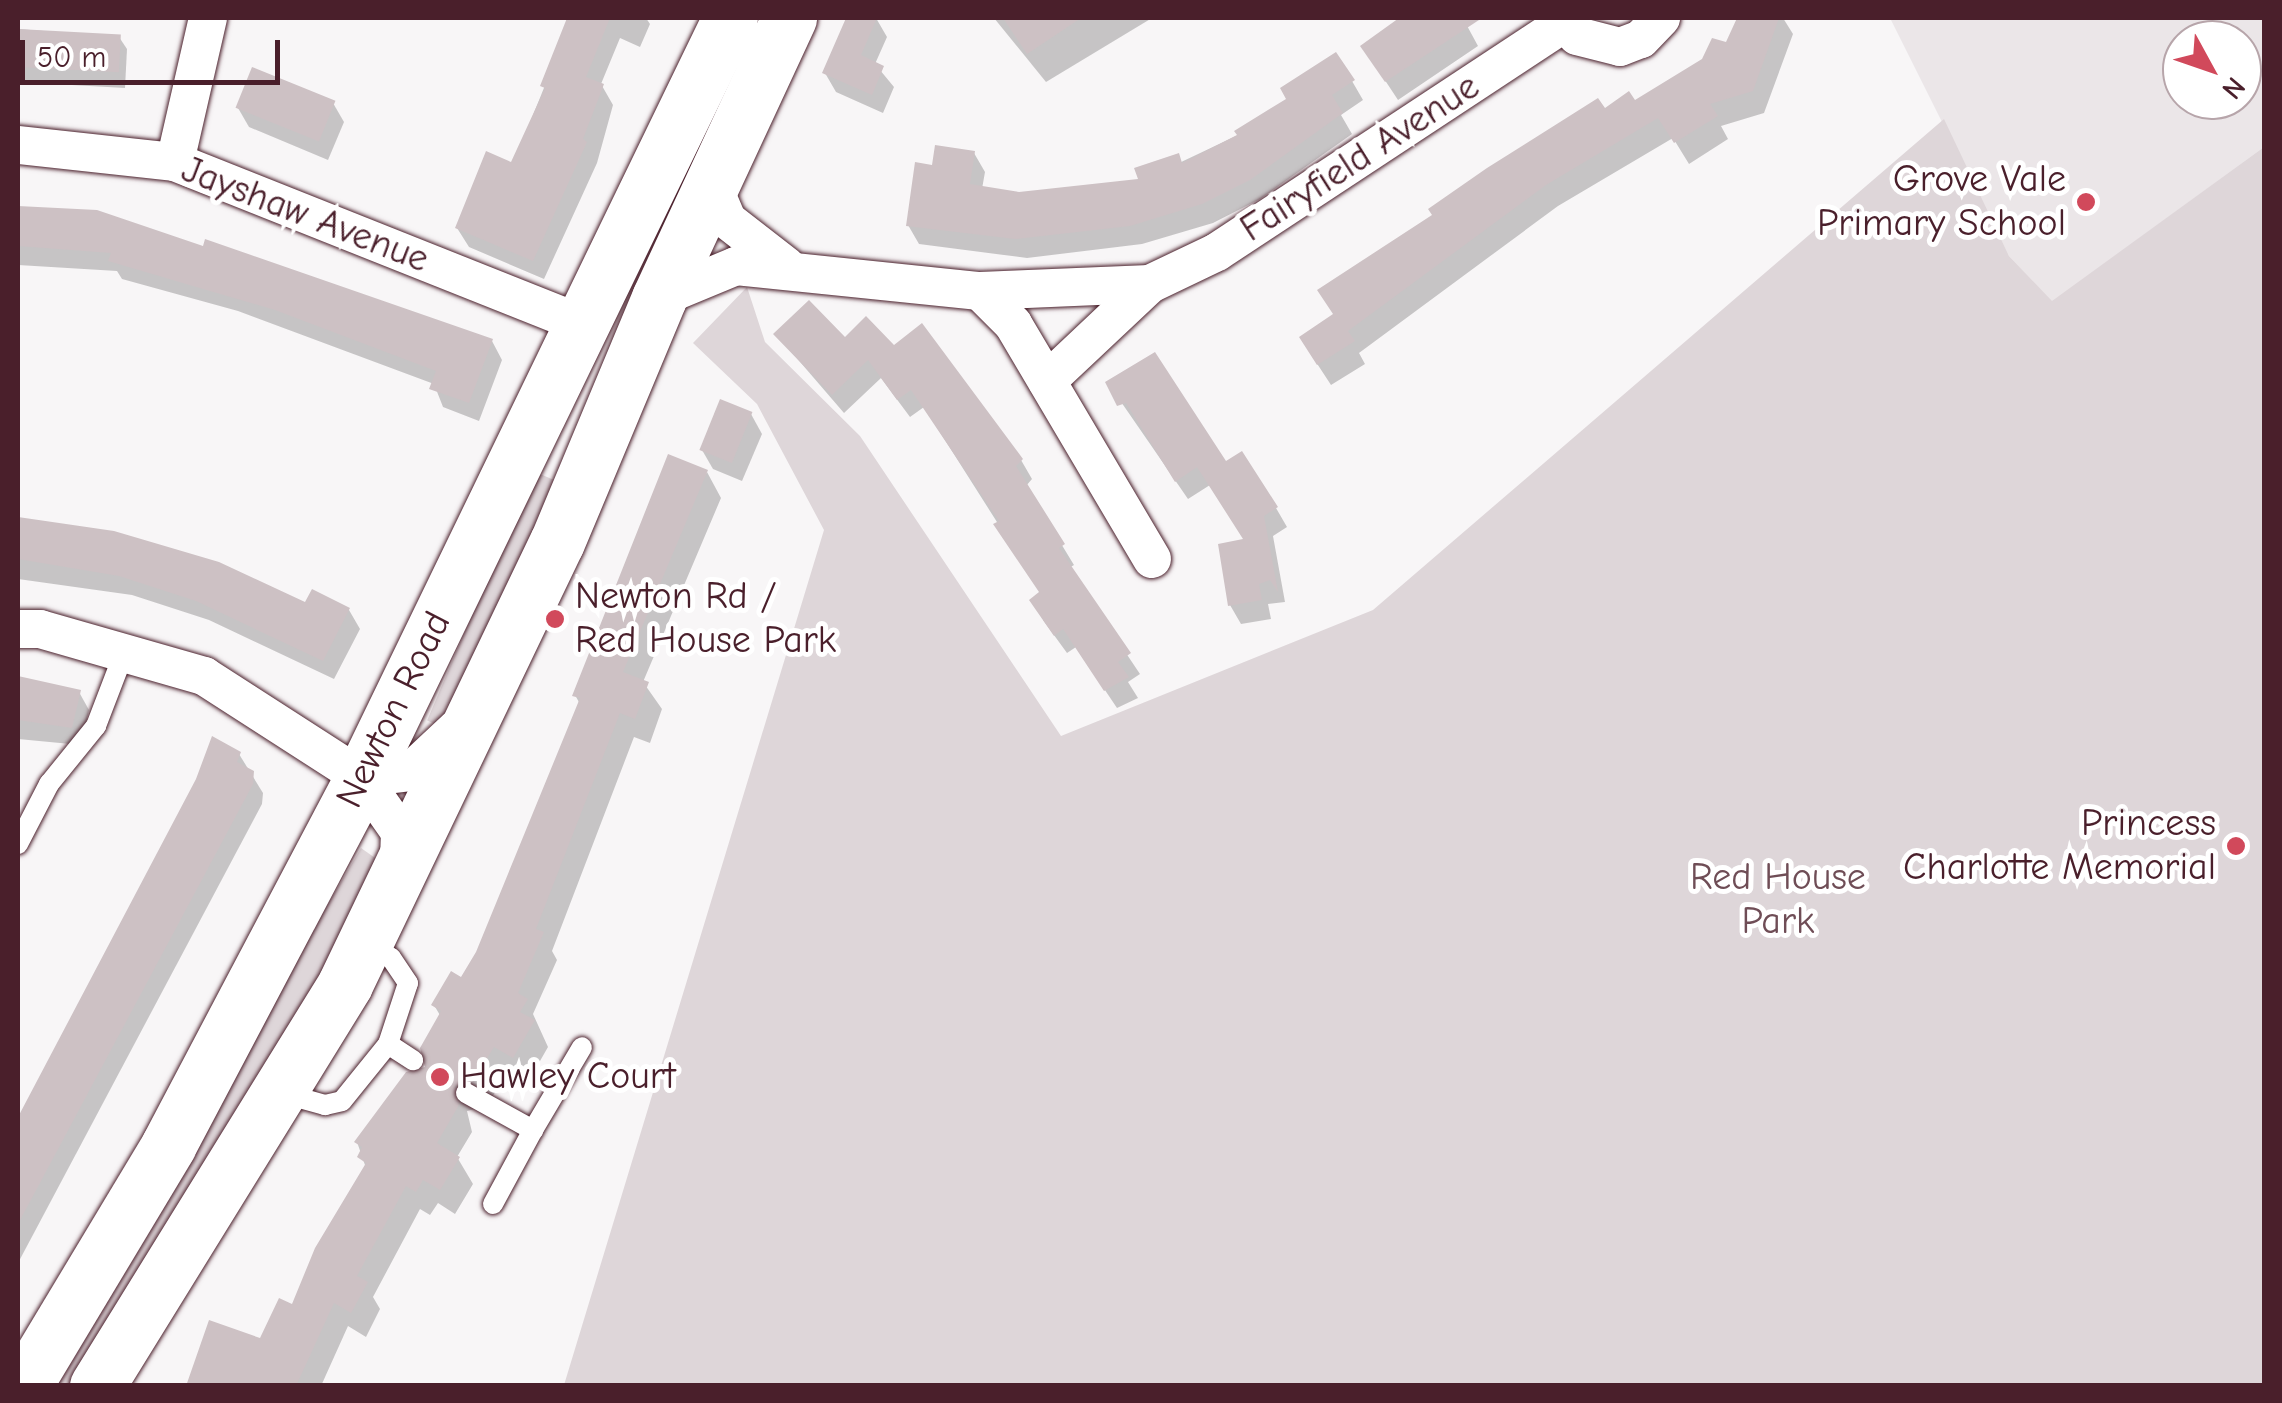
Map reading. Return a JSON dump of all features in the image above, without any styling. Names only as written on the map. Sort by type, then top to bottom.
[{"type":"highway","name":"Newton Road","points":[[24,1386],[168,1146],[362,778],[730,18]]},
{"type":"highway","name":"Newton Road","points":[[97,1386],[281,1092],[399,877],[488,692],[659,298],[789,18]]},
{"type":"street","points":[[175,162],[208,18]]},
{"type":"street","name":"Fairyfield Avenue","points":[[1047,381],[1150,284],[1217,252],[1563,20],[1598,46],[1620,47],[1641,39],[1662,18]]},
{"type":"street","name":"Jayshaw Avenue","points":[[18,146],[175,162],[582,324]]},
{"type":"street","points":[[712,184],[726,220],[786,266]]},
{"type":"street","name":"Fairyfield Avenue","points":[[659,298],[707,272],[786,266],[980,291],[1150,284]]},
{"type":"street","points":[[980,291],[1013,324],[1152,559]]},
{"type":"street","points":[[18,629],[204,676],[362,778],[400,832],[399,877]]},
{"type":"street","points":[[362,778],[410,772],[488,692]]},
{"type":"lane","points":[[18,844],[50,784],[96,726],[124,653]]},
{"type":"lane","points":[[281,1092],[326,1106],[342,1101],[388,1044],[408,982],[391,958],[366,942]]},
{"type":"lane","points":[[388,1044],[413,1060]]},
{"type":"lane","points":[[493,1204],[582,1048]]},
{"type":"lane","points":[[466,1093],[534,1130]]},
{"type":"shaded area","name":"Grove Vale Primary School","points":[[1890,18],[2264,18],[2264,147],[2052,302],[2009,256]]},
{"type":"green space","name":"Red House Park","points":[[1944,119],[2009,256],[2052,301],[2264,147],[2264,1385],[564,1385],[824,530],[757,404],[693,343],[747,287],[765,342],[860,436],[1061,736],[1373,610]]},
{"type":"green space","points":[[533,471],[559,482],[453,731],[427,720]]},
{"type":"green space","points":[[361,848],[378,860],[324,982],[74,1385],[45,1386]]},
{"type":"building","points":[[567,18],[610,18],[586,77],[604,84],[583,139],[587,142],[533,261],[455,228],[486,151],[511,162],[545,88],[540,86]]},
{"type":"building","points":[[846,18],[877,18],[861,55],[884,66],[872,95],[822,73]]},
{"type":"building","points":[[1003,18],[1081,18],[1027,54]]},
{"type":"building","points":[[1399,18],[1482,18],[1385,82],[1360,46]]},
{"type":"building","points":[[1737,18],[1779,18],[1753,91],[1710,104],[1718,116],[1674,143],[1658,118],[1546,185],[1348,331],[1355,341],[1317,365],[1299,337],[1333,314],[1317,290],[1432,215],[1428,209],[1487,168],[1598,98],[1605,108],[1629,91],[1635,100],[1702,59],[1712,38],[1726,42]]},
{"type":"building","points":[[18,29],[121,34],[119,72],[18,67]]},
{"type":"building","points":[[1336,52],[1355,80],[1332,95],[1343,113],[1250,180],[1202,204],[1130,226],[1015,239],[906,226],[915,162],[932,165],[935,145],[975,151],[970,184],[1019,192],[1138,179],[1134,168],[1179,153],[1182,163],[1237,135],[1234,131],[1286,99],[1280,88]]},
{"type":"building","points":[[252,67],[335,101],[319,142],[236,108]]},
{"type":"building","points":[[18,206],[97,210],[203,246],[205,239],[493,339],[469,403],[429,389],[436,371],[275,310],[108,261],[111,253],[18,246]]},
{"type":"building","points":[[809,300],[845,337],[866,316],[894,345],[922,323],[1023,459],[1016,466],[1065,544],[1059,548],[1131,653],[1118,662],[1129,677],[1104,691],[1063,629],[1054,636],[1029,600],[1039,592],[993,524],[999,521],[911,390],[897,400],[868,360],[832,395],[773,334]]},
{"type":"building","points":[[1155,352],[1226,461],[1242,451],[1278,507],[1264,516],[1278,592],[1270,580],[1259,584],[1262,600],[1228,606],[1218,544],[1243,539],[1197,467],[1175,482],[1126,403],[1117,406],[1105,382]]},
{"type":"building","points":[[720,399],[752,412],[732,463],[699,450]]},
{"type":"building","points":[[668,454],[708,470],[623,672],[649,682],[635,719],[620,713],[536,929],[544,932],[518,993],[528,999],[520,1012],[535,1020],[513,1058],[494,1047],[473,1081],[455,1086],[459,1105],[437,1143],[460,1157],[440,1190],[423,1180],[416,1192],[406,1186],[357,1276],[368,1282],[351,1313],[334,1303],[296,1386],[186,1386],[209,1320],[260,1338],[279,1298],[292,1304],[315,1248],[366,1163],[357,1157],[362,1147],[354,1142],[406,1072],[425,1067],[420,1048],[441,1011],[431,1005],[451,971],[461,977],[476,952],[580,698],[572,696]]},
{"type":"building","points":[[18,517],[114,531],[219,562],[305,602],[312,589],[350,608],[323,661],[196,601],[119,576],[18,559]]},
{"type":"building","points":[[18,676],[81,690],[72,728],[18,720]]},
{"type":"building","points":[[212,736],[241,752],[237,762],[254,771],[253,784],[18,1224],[18,1117],[196,779]]},
{"type":"place","name":"Grove Vale Primary School","points":[[2086,202]]},
{"type":"place","name":"Newton Rd / Red House Park","points":[[555,619]]},
{"type":"place","name":"Princess Charlotte Memorial","points":[[2236,846]]},
{"type":"place","name":"Hawley Court","points":[[440,1077]]}]
